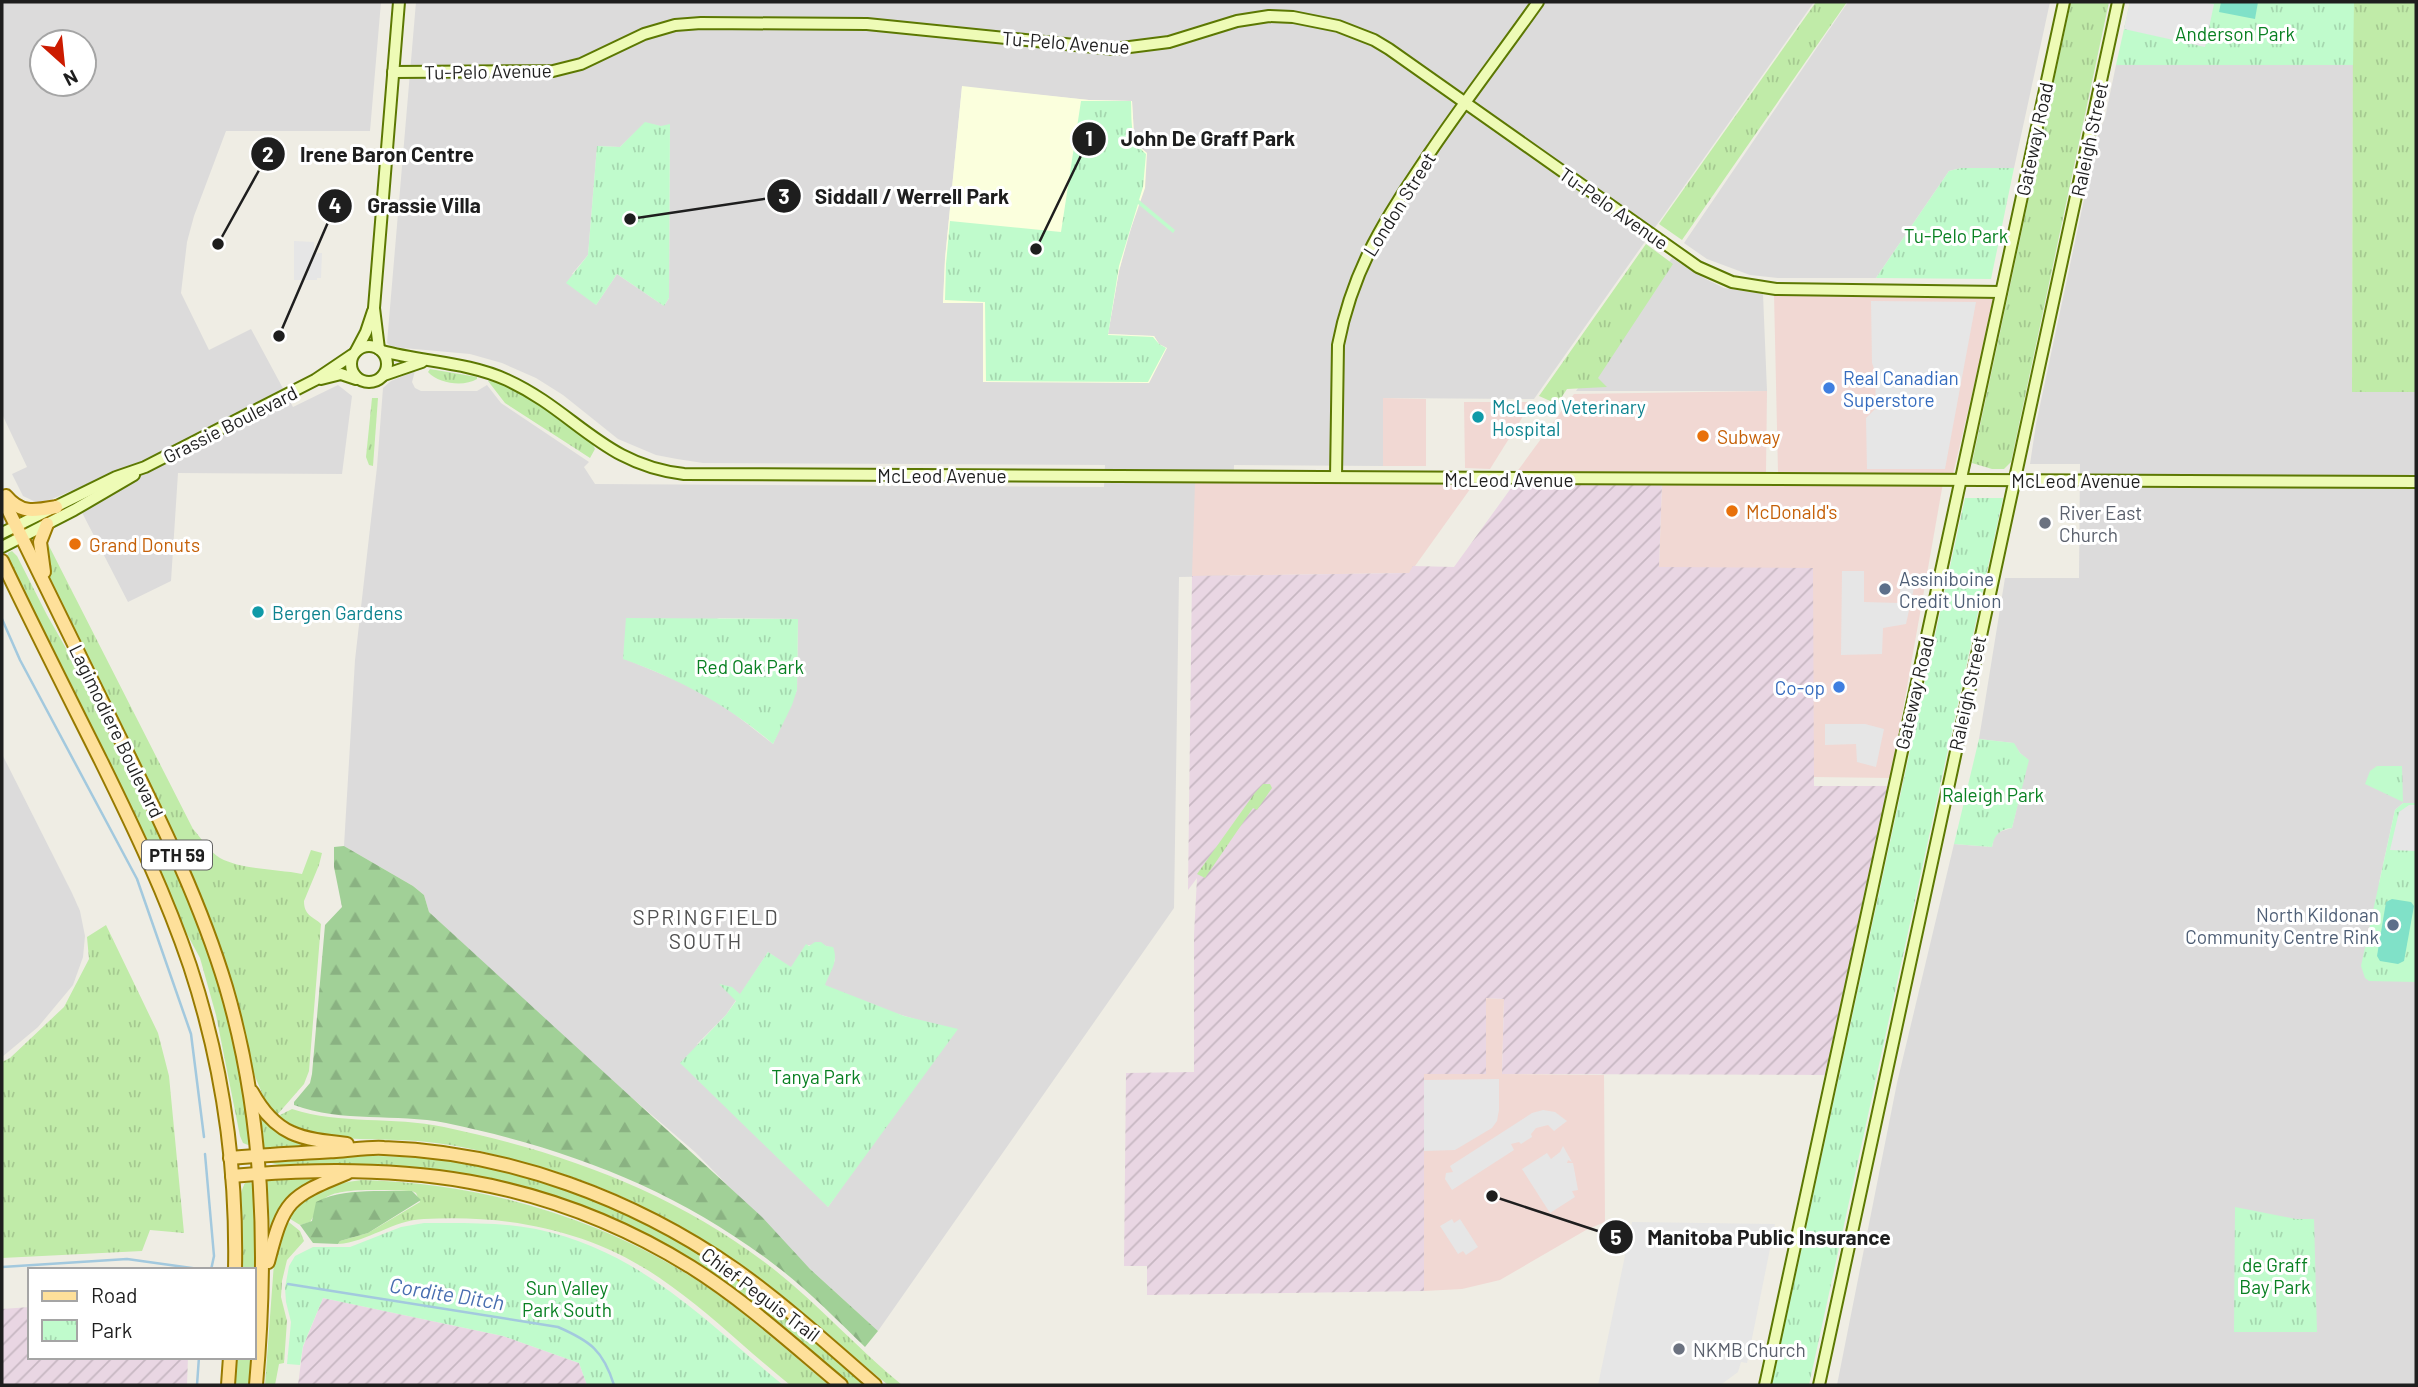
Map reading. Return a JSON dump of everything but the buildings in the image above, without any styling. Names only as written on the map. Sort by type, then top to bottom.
[{"type":"main road","points":[[2,491],[16,507],[25,511],[55,507]]},
{"type":"main road","name":"Lagimodiere Boulevard","points":[[2,497],[170,839],[194,894],[226,987],[248,1082],[258,1155],[263,1279],[256,1385]]},
{"type":"main road","points":[[47,524],[40,538],[40,547],[48,593]]},
{"type":"main road","name":"Lagimodiere Boulevard","points":[[2,561],[131,824],[174,920],[191,967],[219,1082],[232,1176],[235,1268]]},
{"type":"main road","points":[[2,573],[14,587]]},
{"type":"main road","points":[[248,1082],[266,1114],[290,1133],[317,1142],[382,1148]]},
{"type":"main road","name":"Chief Peguis Trail","points":[[230,1158],[382,1148],[432,1152],[492,1162],[550,1178],[624,1206],[687,1239],[737,1271],[785,1308],[875,1385]]},
{"type":"main road","points":[[263,1279],[275,1231],[289,1205],[310,1188],[357,1170]]},
{"type":"main road","name":"Chief Peguis Trail","points":[[232,1176],[357,1170],[417,1173],[491,1185],[564,1206],[620,1229],[681,1261],[725,1291],[841,1385]]},
{"type":"main road","points":[[228,1385],[230,1359]]},
{"type":"street","points":[[399,2],[374,308],[366,332],[353,354],[351,369],[357,379],[373,383],[384,375],[424,361]]},
{"type":"street","name":"London Street","points":[[1336,477],[1338,345],[1342,324],[1361,267],[1395,203],[1538,2]]},
{"type":"street","name":"Gateway Road","points":[[1765,1385],[2064,2]]},
{"type":"street","name":"Raleigh Street","points":[[1819,1385],[1935,838],[2118,2]]},
{"type":"street","name":"Tu-Pelo Avenue","points":[[393,72],[553,71],[581,64],[645,34],[687,24],[867,24],[1114,49],[1169,42],[1237,21],[1269,16],[1321,22],[1364,36],[1389,49],[1698,267],[1732,282],[1776,289],[2001,292]]},
{"type":"street","points":[[374,308],[381,350],[387,363],[384,375]]},
{"type":"street","points":[[353,354],[365,346],[424,361]]},
{"type":"street","name":"Grassie Boulevard","points":[[2,547],[19,531],[55,507],[116,477],[145,467],[315,380],[353,354]]},
{"type":"street","name":"McLeod Avenue","points":[[424,361],[469,367],[504,379],[543,400],[607,449],[638,464],[684,474],[2416,482]]},
{"type":"street","name":"Grassie Boulevard","points":[[315,380],[341,374],[357,379]]},
{"type":"street","name":"Grassie Boulevard","points":[[2,533],[47,524],[120,485],[145,467]]},
{"type":"shaded area","points":[[2,2],[381,2],[370,131],[226,131],[194,216],[187,242],[181,293],[209,350],[251,329],[293,407],[338,385],[352,396],[342,474],[178,473],[171,581],[128,602],[71,491],[40,504],[23,496],[12,474],[27,467],[2,414]]},
{"type":"shaded area","points":[[416,2],[1814,2],[1534,399],[1383,398],[1383,466],[1234,465],[1230,576],[1179,577],[1174,908],[878,1331],[810,1269],[695,1152],[596,1067],[429,912],[424,895],[344,846],[355,660],[377,467],[383,388],[391,381],[415,371],[412,382],[415,388],[421,391],[477,391],[487,385],[501,403],[589,462],[584,467],[595,484],[1104,487],[1105,465],[703,463],[677,459],[656,455],[618,439],[563,395],[536,378],[502,363],[470,354],[392,347],[387,343]],"holes":[[[962,87],[1089,100],[1132,101],[1134,135],[1140,148],[1138,204],[1119,271],[1108,334],[1154,336],[1159,344],[1166,348],[983,382],[983,303],[943,302]],[[645,123],[670,128],[669,298],[664,306],[617,274],[596,305],[572,274],[588,255],[597,146],[620,147]],[[719,618],[798,619],[797,690],[773,744],[723,705],[685,684],[623,658]],[[806,945],[833,948],[835,960],[824,985],[871,1006],[925,1022],[874,1141],[828,1207],[697,1044],[726,1015],[736,1000],[721,984],[740,995],[768,952],[791,968]]]},
{"type":"shaded area","points":[[1848,2],[2050,2],[2014,168],[1961,168],[1949,171],[1876,278],[1778,278],[1750,275],[1707,259],[1684,243]]},
{"type":"shaded area","points":[[2130,2],[2214,4],[2205,47],[2124,29]]},
{"type":"shaded area","points":[[2116,65],[2353,65],[2352,391],[2416,392],[2416,803],[2403,803],[2395,810],[2379,883],[2416,982],[2416,1385],[1837,1385],[1897,1083],[1954,844],[1992,847],[1994,837],[1999,832],[2012,828],[2028,760],[2013,743],[1979,739],[2005,578],[2079,578],[2080,464],[2030,464],[2036,424],[2098,134],[2105,118]]},
{"type":"shaded area","points":[[962,86],[1089,100],[1132,101],[1134,135],[1140,147],[1147,153],[1145,188],[1119,271],[1108,334],[1154,336],[1159,344],[1167,348],[1149,383],[983,382],[983,303],[943,303]]},
{"type":"shaded area","points":[[294,241],[314,242],[314,253],[322,253],[321,278],[294,280]]},
{"type":"shaded area","points":[[1672,258],[1724,288],[1763,294],[1767,391],[1576,391]]},
{"type":"shaded area","points":[[1774,294],[1995,297],[1953,474],[1778,473]]},
{"type":"shaded area","points":[[1871,301],[1976,302],[1945,469],[1867,469],[1866,418],[1875,409],[1876,374],[1872,363]]},
{"type":"shaded area","points":[[1767,391],[1766,473],[1516,473],[1574,394]]},
{"type":"shaded area","points":[[1383,398],[1426,399],[1426,466],[1383,466]]},
{"type":"shaded area","points":[[1464,402],[1532,402],[1490,469],[1465,468]]},
{"type":"shaded area","points":[[1662,482],[1943,483],[1891,778],[1814,777],[1659,567]]},
{"type":"shaded area","points":[[1662,482],[1659,567],[1813,568],[1814,786],[1889,786],[1827,1075],[1502,1074],[1504,999],[1486,998],[1486,1074],[1424,1074],[1424,1291],[1147,1295],[1147,1266],[1124,1266],[1126,1073],[1194,1072],[1194,935],[1197,878],[1188,890],[1192,576],[1409,573],[1413,566],[1454,567],[1514,484]]},
{"type":"shaded area","points":[[1195,483],[1473,485],[1410,573],[1192,576]]},
{"type":"shaded area","points":[[1842,571],[1864,571],[1864,602],[1899,603],[1901,581],[1915,583],[1906,624],[1883,628],[1882,654],[1841,655]]},
{"type":"shaded area","points":[[1825,724],[1865,724],[1884,729],[1876,767],[1857,762],[1856,744],[1825,745]]},
{"type":"shaded area","points":[[2,754],[72,893],[80,911],[85,936],[83,957],[73,985],[38,1027],[2,1057]]},
{"type":"shaded area","points":[[2409,805],[2416,805],[2416,851],[2390,850],[2399,812]]},
{"type":"shaded area","points":[[1486,998],[1504,999],[1502,1074],[1604,1075],[1605,1222],[1586,1230],[1500,1280],[1462,1289],[1424,1291],[1424,1073],[1485,1073]]},
{"type":"shaded area","points":[[1499,1079],[1499,1110],[1497,1121],[1492,1128],[1455,1150],[1424,1151],[1424,1080]]},
{"type":"shaded area","points":[[1543,1110],[1555,1112],[1567,1121],[1554,1131],[1548,1125],[1536,1128],[1531,1134],[1532,1137],[1521,1144],[1511,1144],[1514,1150],[1452,1190],[1445,1179],[1446,1173],[1453,1172],[1450,1166],[1532,1113]]},
{"type":"shaded area","points":[[1563,1146],[1572,1162],[1568,1160],[1567,1163],[1573,1163],[1578,1190],[1572,1191],[1575,1197],[1550,1213],[1522,1169],[1547,1153],[1551,1159]]},
{"type":"shaded area","points":[[1452,1219],[1454,1223],[1460,1219],[1478,1247],[1466,1255],[1463,1251],[1458,1254],[1440,1226]]},
{"type":"shaded area","points":[[1632,1222],[1775,1224],[1747,1363],[1741,1362],[1738,1372],[1723,1383],[1598,1385]]},
{"type":"shaded area","points":[[323,1298],[503,1336],[579,1363],[587,1385],[298,1385],[303,1347]]},
{"type":"shaded area","points":[[28,1307],[28,1359],[188,1359],[187,1385],[2,1385],[2,1309]]},
{"type":"green space","points":[[1816,2],[1847,2],[1682,240],[1659,224]]},
{"type":"green space","points":[[2071,2],[2109,2],[2011,462],[2004,469],[1992,469],[1972,463]]},
{"type":"green space","name":"Anderson Park","points":[[2130,2],[2354,2],[2353,65],[2116,65]]},
{"type":"green space","points":[[2221,2],[2258,2],[2255,19],[2219,12]]},
{"type":"green space","points":[[2353,2],[2416,2],[2416,392],[2352,392]]},
{"type":"green space","points":[[1081,101],[1131,101],[1134,136],[1146,154],[1139,200],[1175,230],[1173,233],[1138,204],[1119,266],[1108,335],[1153,337],[1166,348],[1148,382],[986,381],[985,302],[945,300],[950,221],[1061,232]]},
{"type":"green space","points":[[645,122],[661,126],[670,124],[669,298],[664,306],[617,274],[596,305],[566,283],[588,255],[597,146],[620,147]]},
{"type":"green space","name":"Tu-Pelo Park","points":[[1961,168],[2014,168],[1991,279],[1876,278],[1949,171]]},
{"type":"green space","points":[[1646,244],[1673,264],[1598,378],[1607,387],[1567,389],[1557,404],[1539,396]]},
{"type":"green space","points":[[430,369],[477,379],[465,383],[445,382],[428,372]]},
{"type":"green space","points":[[488,381],[513,388],[557,417],[593,445],[595,449],[590,458],[505,403]]},
{"type":"green space","points":[[372,398],[378,398],[373,466],[369,465],[366,457]]},
{"type":"green space","points":[[1965,498],[2003,498],[1809,1385],[1772,1385]]},
{"type":"green space","points":[[46,540],[193,829],[209,849],[220,858],[239,865],[302,874],[311,850],[322,853],[304,901],[307,913],[321,924],[309,1071],[304,1084],[277,1115],[264,1098],[254,1074],[226,966],[196,883],[47,572],[44,558]]},
{"type":"green space","points":[[12,551],[100,708],[184,885],[216,972],[232,1032],[242,1077],[251,1143],[248,1145],[243,1143],[240,1136],[216,1015],[200,958],[7,560],[8,553]]},
{"type":"green space","name":"Red Oak Park","points":[[626,618],[798,619],[797,690],[773,744],[702,694],[623,659]]},
{"type":"green space","name":"Raleigh Park","points":[[1979,739],[2014,743],[2020,753],[2029,760],[2012,828],[1998,833],[1992,847],[1954,844]]},
{"type":"green space","points":[[2377,766],[2402,766],[2403,802],[2365,784],[2370,771]]},
{"type":"green space","points":[[1263,784],[1270,784],[1272,788],[1257,810],[1253,808],[1205,878],[1197,874],[1254,794]]},
{"type":"green space","name":"North Kildonan Community Centre Rink","points":[[2403,803],[2416,803],[2416,982],[2369,981],[2365,978],[2361,966],[2395,810]]},
{"type":"green space","points":[[344,846],[424,895],[429,912],[762,1217],[810,1269],[878,1331],[865,1347],[796,1282],[734,1236],[657,1192],[617,1174],[534,1145],[446,1123],[331,1114],[294,1105],[310,1083],[312,1074],[325,925],[342,907],[334,867],[334,847]]},
{"type":"green space","points":[[2392,899],[2411,902],[2414,906],[2404,961],[2398,964],[2380,961],[2377,956],[2386,902]]},
{"type":"green space","points":[[106,925],[158,1033],[169,1076],[184,1233],[150,1230],[142,1251],[2,1258],[2,1062],[10,1058],[64,1007],[89,959],[87,937]]},
{"type":"green space","name":"Tanya Park","points":[[815,942],[833,947],[835,952],[833,966],[825,985],[904,1016],[958,1029],[828,1207],[680,1063],[736,1001],[719,984],[732,987],[740,994],[768,952],[791,967],[806,944],[809,946]]},
{"type":"green space","points":[[292,1109],[329,1117],[425,1124],[489,1137],[577,1163],[660,1198],[700,1219],[776,1271],[902,1385],[888,1385],[785,1297],[723,1252],[670,1220],[614,1193],[555,1171],[465,1148],[440,1143],[350,1138],[312,1132],[294,1126],[278,1116]]},
{"type":"green space","points":[[261,1115],[286,1137],[303,1146],[264,1149]]},
{"type":"green space","points":[[355,1155],[466,1162],[542,1180],[601,1201],[658,1228],[711,1259],[791,1320],[869,1385],[847,1385],[661,1245],[454,1174],[385,1166],[286,1167],[268,1162]]},
{"type":"green space","points":[[331,1175],[272,1227],[270,1227],[267,1178]]},
{"type":"green space","points":[[362,1180],[450,1188],[493,1196],[535,1207],[617,1237],[657,1257],[713,1291],[829,1385],[790,1385],[702,1310],[643,1267],[615,1252],[554,1230],[490,1220],[424,1219],[402,1223],[360,1239],[338,1244],[340,1241],[368,1233],[420,1202],[412,1191],[341,1192],[324,1199],[310,1222],[300,1225],[287,1217],[302,1202],[320,1191]]},
{"type":"green space","points":[[250,1182],[254,1186],[258,1239],[256,1292],[256,1268],[241,1268],[239,1203],[245,1183]]},
{"type":"green space","points":[[412,1191],[421,1200],[368,1233],[340,1241],[338,1244],[313,1243],[300,1225],[312,1221],[316,1202],[344,1193]]},
{"type":"green space","name":"de Graff Bay Park","points":[[2235,1207],[2296,1219],[2314,1219],[2317,1332],[2234,1332]]},
{"type":"green space","points":[[285,1219],[300,1231],[304,1241],[287,1260],[282,1281],[281,1297],[287,1321],[284,1363],[279,1364],[275,1385],[265,1385],[275,1249]]},
{"type":"green space","name":"Sun Valley Park South","points":[[424,1223],[494,1224],[536,1229],[574,1239],[608,1254],[669,1291],[783,1385],[587,1385],[579,1363],[503,1336],[323,1298],[303,1346],[300,1365],[287,1364],[291,1322],[285,1288],[289,1266],[295,1256],[313,1247],[350,1247],[401,1227]]},
{"type":"green space","points":[[236,1359],[253,1359],[251,1385],[236,1385]]},
{"type":"waterway","points":[[2,619],[20,660],[137,879],[191,1034],[204,1137]]},
{"type":"waterway","points":[[205,1154],[214,1256],[211,1268]]},
{"type":"waterway","name":"Cordite Ditch","points":[[2,1267],[127,1259],[192,1268]]},
{"type":"waterway","name":"Cordite Ditch","points":[[288,1284],[558,1327],[594,1348],[605,1363],[614,1385]]},
{"type":"waterway","points":[[197,1385],[199,1359]]},
{"type":"place","name":"Siddall / Werrell Park","points":[[630,219]]},
{"type":"place","name":"Irene Baron Centre","points":[[218,244]]},
{"type":"place","name":"John De Graff Park","points":[[1036,249]]},
{"type":"place","name":"Grassie Villa","points":[[279,336]]},
{"type":"place","name":"Real Canadian Superstore","points":[[1829,388]]},
{"type":"place","name":"McLeod Veterinary Hospital","points":[[1478,417]]},
{"type":"place","name":"Subway","points":[[1703,436]]},
{"type":"place","name":"McDonald's","points":[[1732,511]]},
{"type":"place","name":"River East Church","points":[[2045,523]]},
{"type":"place","name":"Grand Donuts","points":[[75,544]]},
{"type":"place","name":"Assiniboine Credit Union","points":[[1885,589]]},
{"type":"place","name":"Bergen Gardens","points":[[258,612]]},
{"type":"place","name":"Co-op","points":[[1839,687]]},
{"type":"place","name":"North Kildonan Community Centre Rink","points":[[2393,925]]},
{"type":"place","name":"Manitoba Public Insurance","points":[[1492,1196]]},
{"type":"place","name":"NKMB Church","points":[[1679,1349]]},
{"type":"district","name":"SPRINGFIELD SOUTH","points":[[706,928]]}]
